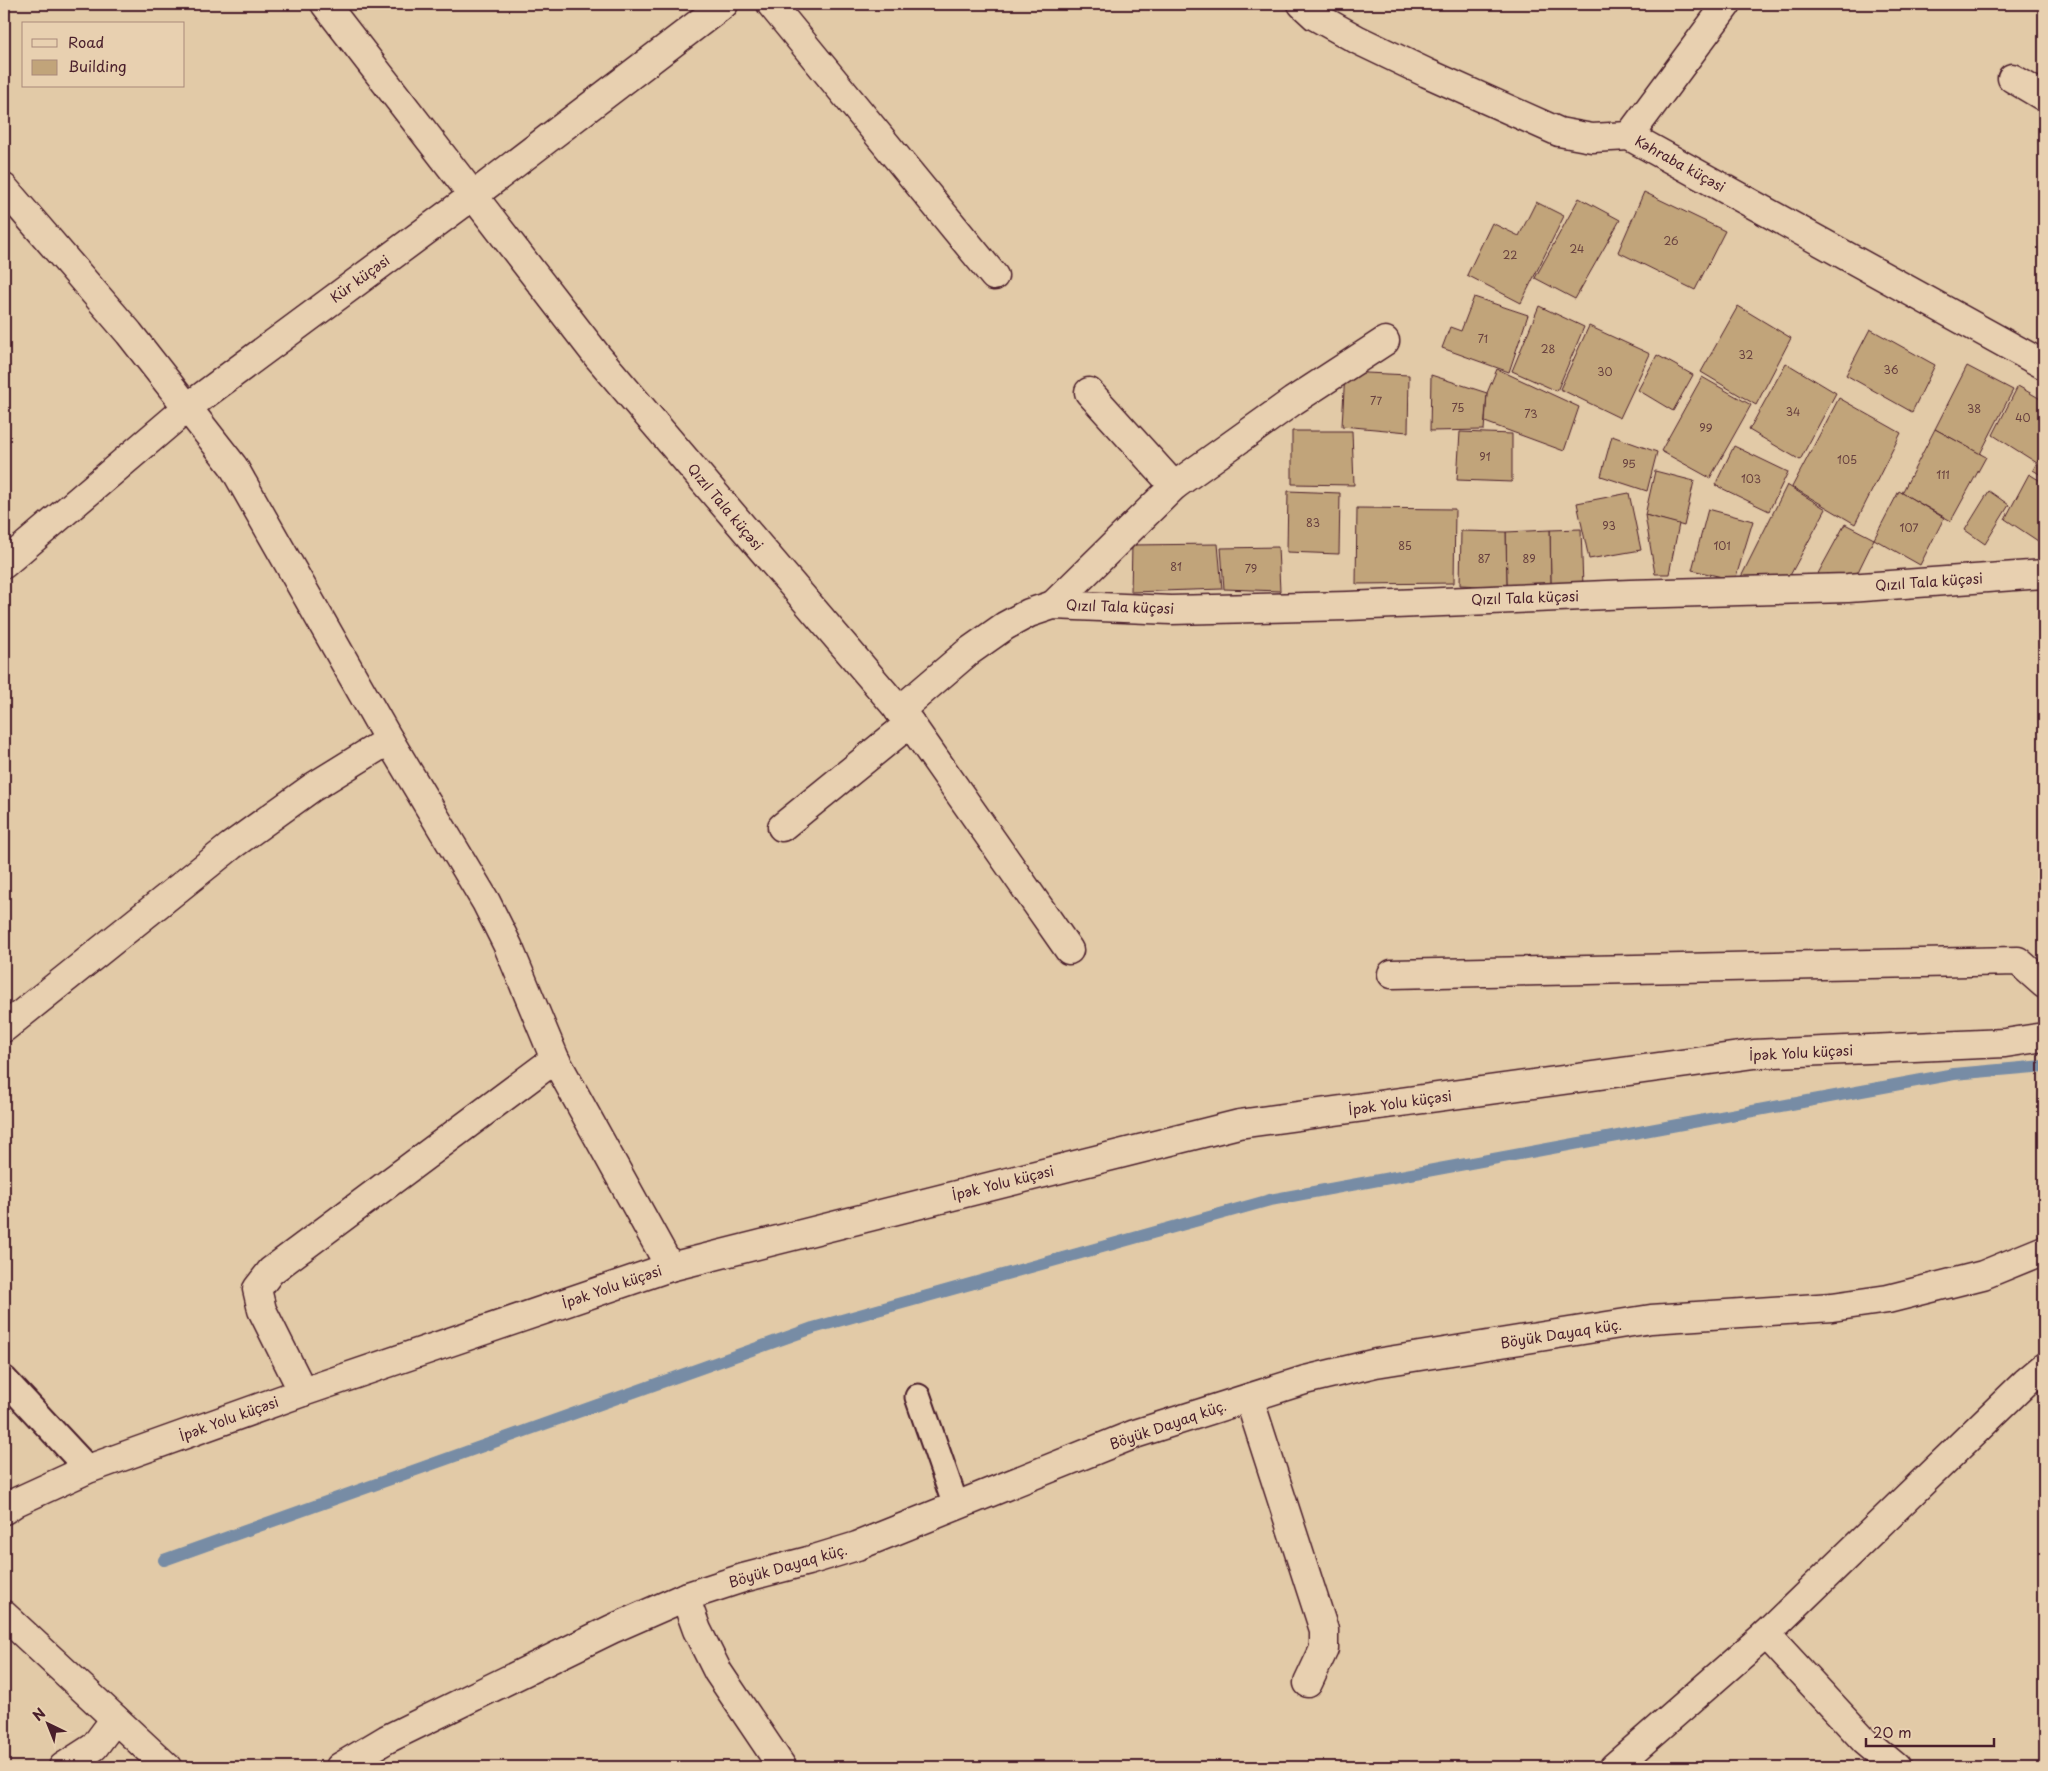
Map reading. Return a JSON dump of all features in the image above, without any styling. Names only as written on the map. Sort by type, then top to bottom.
[{"type":"street","name":"Qızıl Tala küçəsi","points":[[325,4],[598,357],[904,717],[968,652],[1005,626],[1029,613],[1053,605],[1171,610],[1348,606],[1630,594],[1848,588],[2044,574]]},
{"type":"street","name":"Kür küçəsi","points":[[4,564],[188,407],[474,195],[723,4]]},
{"type":"street","points":[[772,4],[994,276]]},
{"type":"street","name":"Kəhraba küçəsi","points":[[1302,4],[1315,16],[1358,40],[1428,74],[1559,132],[1592,138],[1628,136],[2044,365]]},
{"type":"street","points":[[1628,136],[1727,4]]},
{"type":"street","points":[[2012,78],[2044,97]]},
{"type":"street","points":[[4,188],[128,333],[233,466],[390,740],[486,902],[508,946],[555,1059],[670,1267]]},
{"type":"street","points":[[1053,605],[1174,486],[1285,406],[1385,341]]},
{"type":"street","points":[[1089,392],[1174,486]]},
{"type":"street","points":[[782,827],[904,717],[1070,950]]},
{"type":"street","points":[[4,1028],[231,846],[314,788],[390,740]]},
{"type":"street","points":[[1392,974],[2018,961],[2044,984]]},
{"type":"street","name":"İpək Yolu küçəsi","points":[[4,1510],[16,1502],[88,1469],[303,1392],[670,1267],[1239,1124],[1754,1054],[2005,1042],[2044,1036]]},
{"type":"street","points":[[303,1392],[262,1310],[257,1289],[271,1271],[555,1059]]},
{"type":"street","name":"Böyük Dayaq küç.","points":[[340,1767],[387,1739],[612,1629],[685,1597],[743,1578],[857,1546],[1135,1434],[1306,1380],[1376,1363],[1652,1320],[1832,1307],[1888,1299],[1983,1275],[2044,1250]]},
{"type":"street","points":[[1614,1767],[1766,1634],[2026,1382],[2044,1367]]},
{"type":"street","points":[[1249,1398],[1324,1630],[1324,1649],[1308,1682]]},
{"type":"street","points":[[685,1597],[697,1630],[718,1672],[782,1767]]},
{"type":"street","points":[[4,1615],[167,1767]]},
{"type":"street","points":[[1766,1634],[1866,1741],[1896,1767]]},
{"type":"street","points":[[63,1767],[94,1747],[115,1719]]},
{"type":"lane","points":[[4,1379],[88,1469]]},
{"type":"lane","points":[[918,1397],[956,1506]]},
{"type":"building","points":[[1644,192],[1725,231],[1695,290],[1618,252]]},
{"type":"building","points":[[1579,198],[1620,220],[1575,299],[1535,278]]},
{"type":"building","points":[[1536,202],[1564,216],[1521,303],[1467,275],[1492,223],[1519,236]]},
{"type":"building","points":[[1474,297],[1528,315],[1509,372],[1442,348],[1450,327],[1461,331]]},
{"type":"building","points":[[1539,306],[1584,327],[1557,391],[1512,371]]},
{"type":"building","points":[[1738,306],[1791,338],[1756,405],[1701,372]]},
{"type":"building","points":[[1589,326],[1650,354],[1620,418],[1560,389]]},
{"type":"building","points":[[1870,329],[1935,365],[1912,412],[1846,375]]},
{"type":"building","points":[[1657,355],[1693,375],[1673,411],[1638,390]]},
{"type":"building","points":[[1786,363],[1836,393],[1800,460],[1749,430]]},
{"type":"building","points":[[1967,366],[2013,390],[1980,454],[1935,429]]},
{"type":"building","points":[[1497,369],[1579,407],[1564,451],[1485,422],[1487,393]]},
{"type":"building","points":[[1345,372],[1409,375],[1408,432],[1342,426]]},
{"type":"building","points":[[1431,375],[1487,393],[1484,430],[1430,431]]},
{"type":"building","points":[[1702,377],[1751,405],[1710,478],[1661,451]]},
{"type":"building","points":[[2018,386],[2044,401],[2044,449],[2037,463],[1993,435]]},
{"type":"building","points":[[1839,398],[1901,433],[1855,524],[1792,487]]},
{"type":"building","points":[[1935,429],[1986,457],[1951,521],[1902,493]]},
{"type":"building","points":[[1292,431],[1352,431],[1354,485],[1292,484]]},
{"type":"building","points":[[1460,432],[1512,434],[1512,482],[1457,480]]},
{"type":"building","points":[[1612,436],[1657,452],[1647,491],[1601,476]]},
{"type":"building","points":[[1734,446],[1788,472],[1769,511],[1715,485]]},
{"type":"building","points":[[2044,449],[2044,477],[2033,470]]},
{"type":"building","points":[[1655,471],[1694,481],[1684,526],[1645,515]]},
{"type":"building","points":[[2029,474],[2044,483],[2044,545],[2005,519]]},
{"type":"building","points":[[1787,485],[1826,509],[1787,581],[1740,579]]},
{"type":"building","points":[[1288,491],[1340,493],[1339,554],[1287,552]]},
{"type":"building","points":[[1899,491],[1944,518],[1920,565],[1874,539]]},
{"type":"building","points":[[1989,491],[2009,505],[1985,544],[1965,530]]},
{"type":"building","points":[[1629,493],[1641,550],[1589,559],[1577,503]]},
{"type":"building","points":[[1357,508],[1455,509],[1454,583],[1356,584]]},
{"type":"building","points":[[1708,509],[1753,521],[1735,580],[1692,570]]},
{"type":"building","points":[[1645,515],[1679,524],[1669,574],[1655,574]]},
{"type":"building","points":[[1845,524],[1874,539],[1854,580],[1815,579]]},
{"type":"building","points":[[1581,529],[1583,587],[1551,587],[1550,530]]},
{"type":"building","points":[[1550,530],[1551,587],[1507,587],[1506,532]]},
{"type":"building","points":[[1461,531],[1506,532],[1507,587],[1460,585]]},
{"type":"building","points":[[1218,544],[1222,589],[1131,592],[1132,545]]},
{"type":"building","points":[[1278,547],[1280,591],[1224,589],[1221,548]]},
{"type":"waterway","points":[[164,1560],[813,1328],[1270,1200],[1954,1074],[2044,1066]]}]
